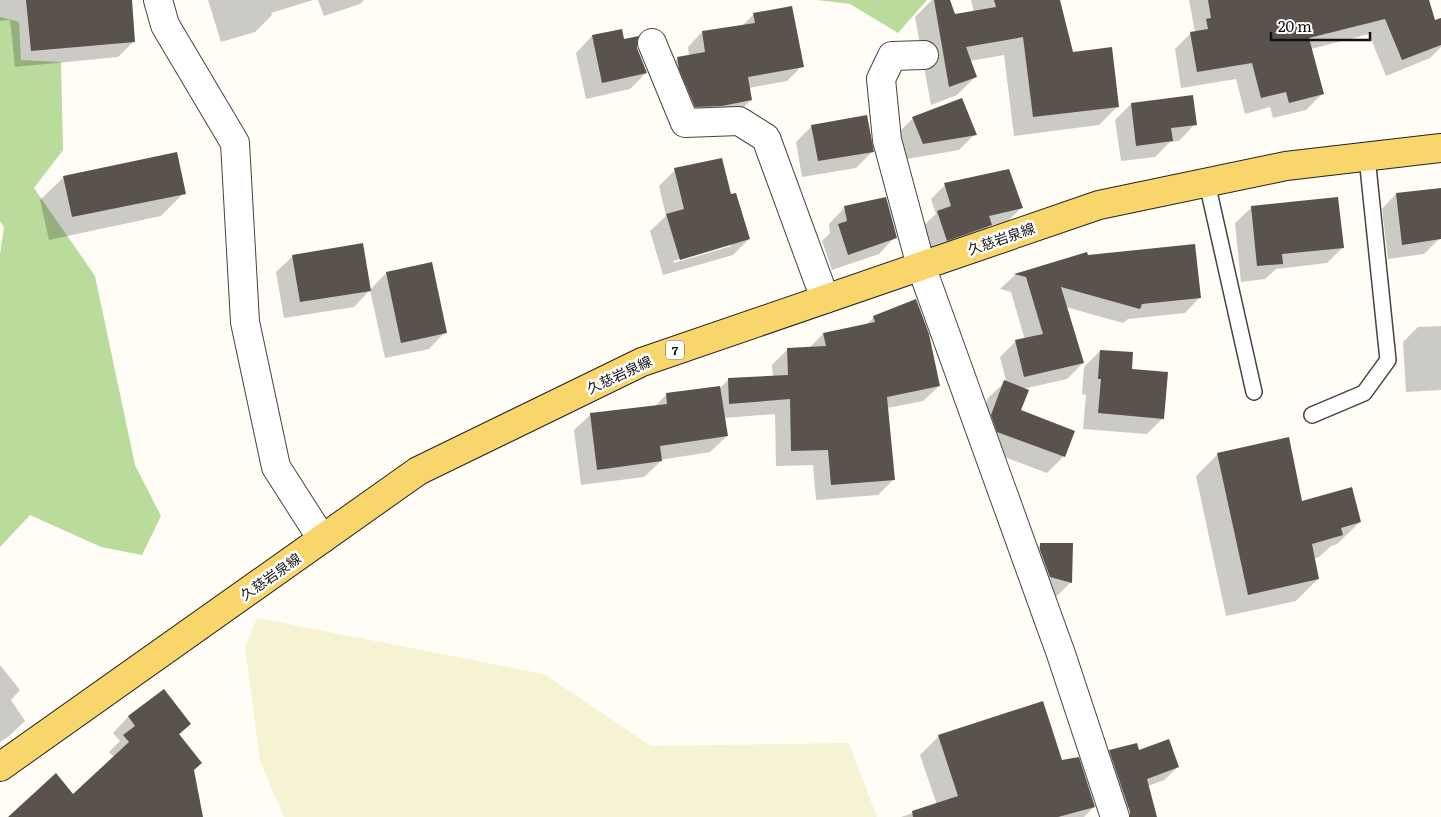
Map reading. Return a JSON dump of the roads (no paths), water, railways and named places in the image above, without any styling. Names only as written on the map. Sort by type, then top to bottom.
[{"type":"main road","name":"久慈岩泉線","points":[[0,767],[418,471],[642,362],[1099,205],[1286,166],[1441,148]]},
{"type":"street","points":[[158,0],[165,25],[234,144],[245,322],[276,467],[322,539]]},
{"type":"street","points":[[652,43],[685,123],[739,121],[766,138],[825,298]]},
{"type":"street","points":[[924,55],[892,56],[881,79],[887,140],[921,266],[1061,654],[1115,817]]},
{"type":"lane","points":[[1312,415],[1364,393],[1388,360],[1367,157]]},
{"type":"lane","points":[[1207,183],[1254,392]]}]
